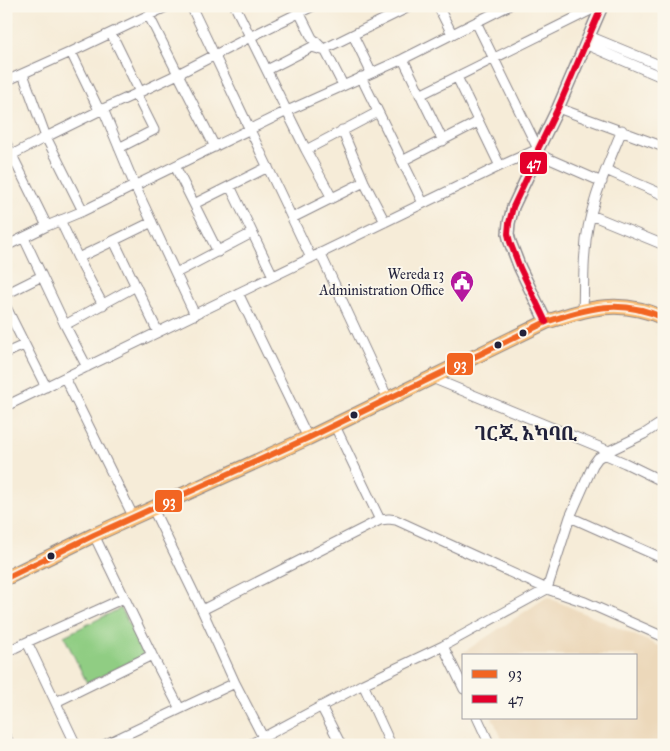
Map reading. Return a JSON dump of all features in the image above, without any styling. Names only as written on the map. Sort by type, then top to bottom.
[{"type":"main road","points":[[6,578],[94,535],[308,438],[546,322],[583,310],[622,306],[652,312],[664,318]]},
{"type":"street","points":[[6,81],[168,6]]},
{"type":"street","points":[[191,6],[311,258]]},
{"type":"street","points":[[235,6],[306,150],[332,198]]},
{"type":"street","points":[[9,156],[102,109],[178,74],[298,10],[313,6]]},
{"type":"street","points":[[267,70],[312,47],[322,50],[353,35],[398,9],[411,6]]},
{"type":"street","points":[[438,6],[452,34]]},
{"type":"street","points":[[7,243],[24,238],[135,186],[288,111],[403,59],[508,6]]},
{"type":"street","points":[[546,322],[520,268],[510,242],[508,234],[509,223],[513,207],[558,108],[600,6]]},
{"type":"street","points":[[420,95],[600,6]]},
{"type":"street","points":[[298,10],[312,38],[326,52],[343,85]]},
{"type":"street","points":[[149,16],[215,147]]},
{"type":"street","points":[[476,22],[538,152],[602,182]]},
{"type":"street","points":[[111,33],[154,130],[119,148]]},
{"type":"street","points":[[353,35],[371,72]]},
{"type":"street","points":[[587,40],[664,67]]},
{"type":"street","points":[[587,40],[664,78]]},
{"type":"street","points":[[71,52],[98,108],[102,109],[135,186],[195,314]]},
{"type":"street","points":[[403,59],[443,141]]},
{"type":"street","points":[[23,74],[46,137],[83,210]]},
{"type":"street","points":[[361,77],[423,203]]},
{"type":"street","points":[[457,77],[500,166]]},
{"type":"street","points":[[558,108],[664,146]]},
{"type":"street","points":[[306,150],[378,112]]},
{"type":"street","points":[[402,161],[478,122]]},
{"type":"street","points":[[342,130],[364,182],[385,222]]},
{"type":"street","points":[[583,310],[585,251],[591,215],[622,130]]},
{"type":"street","points":[[6,143],[9,156],[47,226]]},
{"type":"street","points":[[6,406],[500,166],[538,152]]},
{"type":"street","points":[[175,166],[218,252]]},
{"type":"street","points":[[194,204],[268,168]]},
{"type":"street","points":[[606,170],[664,195]]},
{"type":"street","points":[[292,218],[364,182]]},
{"type":"street","points":[[230,186],[273,276]]},
{"type":"street","points":[[591,215],[664,245]]},
{"type":"street","points":[[60,220],[103,305]]},
{"type":"street","points":[[78,258],[152,222]]},
{"type":"street","points":[[176,273],[252,233]]},
{"type":"street","points":[[24,238],[87,367]]},
{"type":"street","points":[[114,241],[158,332]]},
{"type":"street","points":[[320,253],[388,399]]},
{"type":"street","points":[[6,294],[42,276]]},
{"type":"street","points":[[65,325],[136,286]]},
{"type":"street","points":[[238,293],[308,438]]},
{"type":"street","points":[[6,307],[46,387]]},
{"type":"street","points":[[6,354],[24,345]]},
{"type":"street","points":[[65,378],[134,518]]},
{"type":"street","points":[[432,378],[606,453],[664,482]]},
{"type":"street","points":[[250,745],[265,741],[321,706],[443,646],[547,590],[570,517],[593,465],[598,458],[606,453],[664,422]]},
{"type":"street","points":[[334,424],[380,520]]},
{"type":"street","points":[[153,509],[235,683],[265,741]]},
{"type":"street","points":[[570,517],[664,559]]},
{"type":"street","points":[[202,610],[380,520],[389,519],[396,520],[547,590],[585,602],[664,636]]},
{"type":"street","points":[[94,535],[180,708]]},
{"type":"street","points":[[6,652],[124,598]]},
{"type":"street","points":[[28,642],[76,745]]},
{"type":"street","points":[[443,646],[462,685]]},
{"type":"street","points":[[56,702],[152,655]]},
{"type":"street","points":[[104,745],[117,742],[180,708],[235,683]]},
{"type":"street","points":[[363,684],[390,744]]},
{"type":"street","points":[[321,706],[341,745]]},
{"type":"street","points":[[477,718],[490,745]]},
{"type":"street","points":[[6,736],[10,745]]},
{"type":"shaded area","points":[[547,597],[664,648],[664,745],[505,745],[492,718],[638,718],[638,654],[462,654],[462,656],[461,654]]},
{"type":"green space","points":[[121,608],[144,655],[87,683],[64,636]]},
{"type":"transit line","name":"47","points":[[546,322],[520,268],[510,242],[508,234],[509,223],[513,207],[602,6]]},
{"type":"transit line","name":"93","points":[[6,578],[94,535],[308,438],[546,322],[591,309],[605,307],[633,308],[664,318]]},
{"type":"place","name":"Wereda 13 Administration Office","points":[[462,303]]},
{"type":"district","name":"ገርጂ አካባቢ","points":[[526,433]]}]
